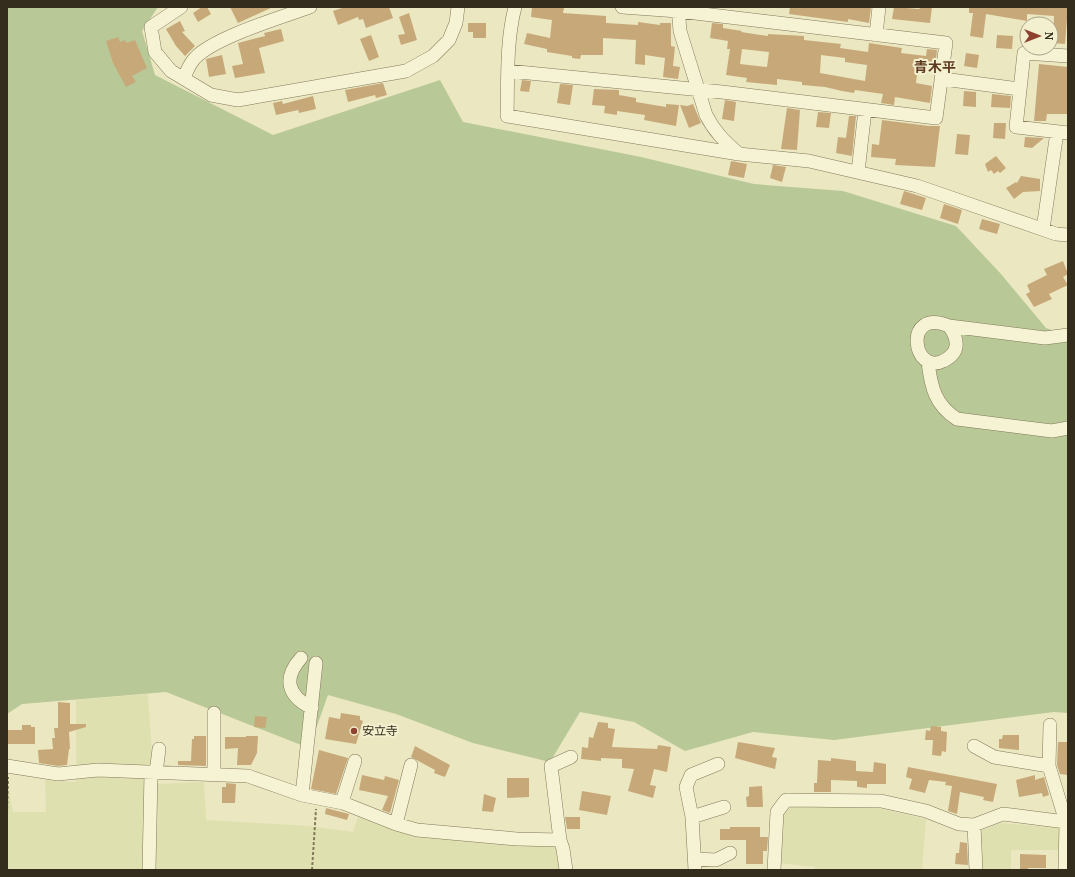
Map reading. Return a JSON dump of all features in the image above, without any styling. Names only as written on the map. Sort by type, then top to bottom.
[{"type":"street","points":[[181,7],[152,27],[155,52],[172,71],[211,95],[238,100],[406,71],[433,56],[449,40],[456,23],[458,7]]},
{"type":"street","points":[[184,77],[194,59],[208,47],[310,7]]},
{"type":"street","points":[[515,7],[512,19],[508,71],[507,116],[739,154],[809,161],[917,186],[1056,234],[1068,235]]},
{"type":"street","points":[[508,71],[699,90],[936,118],[943,79],[946,43],[678,9],[622,7]]},
{"type":"street","points":[[876,35],[879,7]]},
{"type":"street","points":[[678,9],[680,31],[706,115],[712,128],[723,141],[739,154]]},
{"type":"street","points":[[1043,229],[1062,132],[1016,128],[1024,53],[1068,56]]},
{"type":"street","points":[[943,79],[1019,89]]},
{"type":"street","points":[[858,172],[865,110]]},
{"type":"street","points":[[949,326],[956,336],[956,347],[950,357],[940,363],[928,362],[919,354],[916,344],[918,332],[927,324],[938,322],[949,326],[1045,338],[1068,335]]},
{"type":"street","points":[[928,362],[930,378],[936,398],[945,411],[957,419],[1052,431],[1068,428]]},
{"type":"street","points":[[301,658],[293,667],[290,680],[291,691],[299,702],[312,708]]},
{"type":"street","points":[[302,795],[316,663]]},
{"type":"street","points":[[214,713],[214,775]]},
{"type":"street","points":[[1050,725],[1048,766],[1067,822],[1065,870]]},
{"type":"street","points":[[974,746],[994,757],[1048,766]]},
{"type":"street","points":[[149,870],[154,773],[159,749]]},
{"type":"street","points":[[566,870],[560,840],[551,766],[571,757]]},
{"type":"street","points":[[342,802],[355,760]]},
{"type":"street","points":[[718,764],[691,775],[686,787],[692,817],[696,864],[716,860],[730,853]]},
{"type":"street","points":[[396,824],[411,765]]},
{"type":"street","points":[[8,767],[58,774],[98,770],[248,776],[302,795],[342,802],[396,824],[417,830],[469,836],[560,840]]},
{"type":"street","points":[[774,870],[777,812],[786,800],[881,801],[926,811],[959,824],[974,825],[1003,814],[1067,822]]},
{"type":"street","points":[[692,817],[724,807]]},
{"type":"street","points":[[974,825],[976,870]]},
{"type":"path","points":[[7,814],[8,767]]},
{"type":"path","points":[[312,870],[316,798]]},
{"type":"green space","points":[[7,7],[158,7],[142,31],[155,75],[273,135],[440,80],[463,122],[641,157],[754,184],[843,191],[956,226],[1001,274],[1046,328],[1068,336],[1068,713],[1054,712],[834,740],[753,732],[685,751],[634,722],[580,712],[550,762],[473,743],[396,714],[328,695],[309,748],[166,692],[22,704],[7,714]]},
{"type":"green space","points":[[148,694],[154,784],[204,782],[206,820],[308,826],[353,832],[358,817],[423,836],[556,847],[559,870],[7,870],[7,784],[13,812],[46,812],[45,780],[76,782],[76,700]]},
{"type":"green space","points":[[792,806],[878,808],[926,819],[922,870],[815,870],[815,867],[779,863],[780,817]]},
{"type":"green space","points":[[1000,823],[1060,828],[1062,850],[1011,850],[1011,870],[978,870],[980,831]]},
{"type":"building","points":[[202,7],[207,7],[211,14],[198,22],[193,13]]},
{"type":"building","points":[[230,7],[273,7],[238,23]]},
{"type":"building","points":[[345,7],[389,7],[393,18],[366,28],[363,19],[359,20],[358,17],[338,25],[333,11]]},
{"type":"building","points":[[532,7],[558,7],[564,8],[563,13],[606,16],[606,23],[638,25],[638,22],[660,25],[660,23],[671,23],[671,46],[675,47],[673,66],[680,67],[678,79],[663,77],[665,58],[645,55],[645,65],[635,64],[636,40],[603,38],[603,55],[581,55],[580,59],[572,58],[572,56],[547,52],[547,49],[524,44],[527,33],[550,38],[552,20],[531,17]]},
{"type":"building","points":[[790,7],[871,7],[869,23],[848,19],[848,22],[789,14]]},
{"type":"building","points":[[894,7],[919,9],[921,7],[932,7],[930,23],[892,19]]},
{"type":"building","points":[[969,7],[1068,7],[1065,44],[1059,44],[1059,16],[1027,14],[1027,16],[1019,16],[1019,20],[986,14],[983,38],[970,36],[973,13],[969,13]]},
{"type":"building","points":[[409,13],[417,40],[401,45],[398,35],[405,34],[399,17]]},
{"type":"building","points":[[180,21],[185,31],[182,32],[195,46],[185,56],[176,46],[166,29]]},
{"type":"building","points":[[468,23],[486,23],[486,38],[473,38],[473,32],[468,32]]},
{"type":"building","points":[[712,23],[723,24],[723,28],[768,36],[768,34],[804,36],[804,40],[841,44],[840,48],[868,52],[869,43],[902,48],[901,53],[926,56],[927,49],[937,50],[935,68],[918,66],[916,83],[932,86],[930,103],[895,97],[894,105],[881,103],[883,94],[855,90],[854,93],[825,87],[802,85],[802,82],[777,79],[777,85],[746,82],[747,78],[726,75],[730,49],[727,49],[728,41],[710,38]],"holes":[[[742,49],[769,52],[767,67],[740,64]],[[821,55],[845,58],[845,62],[867,65],[865,81],[820,73]]]},
{"type":"building","points":[[281,29],[284,41],[259,48],[265,73],[235,78],[232,66],[243,64],[238,43],[265,36],[264,33]]},
{"type":"building","points":[[371,35],[379,57],[369,61],[360,39]]},
{"type":"building","points":[[997,35],[1013,36],[1012,49],[996,48]]},
{"type":"building","points":[[118,37],[120,42],[125,40],[126,43],[135,40],[147,68],[132,76],[136,82],[126,87],[113,63],[106,41]]},
{"type":"building","points":[[966,53],[979,55],[977,68],[964,66]]},
{"type":"building","points":[[222,55],[226,74],[209,77],[206,59]]},
{"type":"building","points":[[1039,64],[1068,67],[1068,114],[1047,114],[1046,121],[1034,121]]},
{"type":"building","points":[[522,80],[531,81],[529,92],[520,91]]},
{"type":"building","points":[[383,83],[387,95],[376,98],[375,95],[348,102],[345,90]]},
{"type":"building","points":[[560,84],[573,85],[570,105],[557,103]]},
{"type":"building","points":[[594,89],[619,90],[619,95],[636,98],[636,102],[666,107],[666,104],[679,105],[676,126],[644,120],[645,115],[617,111],[617,115],[604,113],[605,106],[592,105]]},
{"type":"building","points":[[964,91],[976,92],[976,107],[963,106]]},
{"type":"building","points":[[992,94],[1011,96],[1010,108],[991,107]]},
{"type":"building","points":[[313,96],[316,109],[299,113],[298,110],[276,115],[273,103],[282,101],[283,104]]},
{"type":"building","points":[[725,100],[736,102],[734,121],[722,119]]},
{"type":"building","points":[[693,104],[701,123],[689,128],[680,105],[687,106]]},
{"type":"building","points":[[787,108],[800,110],[797,150],[781,149]]},
{"type":"building","points":[[818,112],[831,113],[829,128],[816,127]]},
{"type":"building","points":[[849,116],[856,116],[852,156],[836,153],[838,137],[846,138]]},
{"type":"building","points":[[882,120],[940,126],[935,167],[895,165],[896,159],[871,157],[872,144],[879,145]]},
{"type":"building","points":[[994,123],[1006,123],[1005,139],[993,138]]},
{"type":"building","points":[[957,134],[970,135],[968,155],[955,154]]},
{"type":"building","points":[[1025,137],[1044,138],[1032,148],[1024,147]]},
{"type":"building","points":[[996,156],[1006,168],[1000,173],[998,171],[994,174],[991,170],[988,172],[985,164]]},
{"type":"building","points":[[731,161],[747,164],[744,178],[728,175]]},
{"type":"building","points":[[773,165],[786,167],[782,182],[770,178]]},
{"type":"building","points":[[1021,176],[1040,179],[1040,191],[1023,192],[1014,199],[1006,188],[1016,182],[1017,183]]},
{"type":"building","points":[[904,191],[926,198],[922,210],[900,204]]},
{"type":"building","points":[[944,204],[962,210],[958,224],[940,218]]},
{"type":"building","points":[[982,219],[1000,224],[997,234],[979,229]]},
{"type":"building","points":[[1063,261],[1068,274],[1063,277],[1068,285],[1049,294],[1052,299],[1034,307],[1026,294],[1030,292],[1027,285],[1047,275],[1044,269]]},
{"type":"building","points":[[58,702],[70,703],[70,724],[86,724],[86,727],[69,732],[70,749],[67,765],[58,766],[39,763],[38,750],[53,749],[52,738],[55,738],[54,728],[58,728]]},
{"type":"building","name":"安立寺","points":[[341,713],[360,716],[360,720],[363,721],[356,744],[325,739],[329,717],[340,719]]},
{"type":"building","points":[[255,716],[267,717],[265,728],[254,727]]},
{"type":"building","points":[[598,722],[608,723],[608,728],[615,729],[612,747],[657,749],[658,745],[671,747],[667,772],[654,769],[650,785],[656,786],[653,798],[628,791],[634,769],[622,768],[622,759],[601,758],[601,761],[581,759],[582,747],[588,748],[589,737],[593,738]]},
{"type":"building","points":[[22,725],[31,725],[31,727],[35,727],[35,744],[7,744],[7,730],[22,730]]},
{"type":"building","points":[[931,726],[941,727],[941,731],[947,732],[946,752],[942,751],[941,756],[932,755],[933,740],[925,740],[926,730],[930,731]]},
{"type":"building","points":[[1003,735],[1019,735],[1019,750],[999,748],[999,739],[1002,739]]},
{"type":"building","points":[[194,736],[206,736],[206,766],[178,765],[178,761],[191,761],[192,739],[194,739]]},
{"type":"building","points":[[258,736],[257,753],[251,765],[237,765],[238,748],[225,749],[225,737]]},
{"type":"building","points":[[738,742],[775,748],[772,757],[777,758],[775,769],[735,758]]},
{"type":"building","points":[[1058,742],[1068,742],[1068,775],[1060,774],[1057,765]]},
{"type":"building","points":[[415,746],[450,765],[445,777],[434,773],[435,770],[411,757]]},
{"type":"building","points":[[319,750],[348,758],[336,794],[311,789]]},
{"type":"building","points":[[831,758],[856,761],[856,771],[873,772],[874,762],[886,764],[886,784],[867,784],[867,788],[857,787],[857,781],[831,780],[831,792],[814,792],[814,783],[817,783],[818,760],[831,761]]},
{"type":"building","points":[[908,767],[997,784],[993,802],[983,800],[984,797],[960,792],[957,814],[948,811],[952,786],[945,785],[946,782],[929,780],[925,793],[909,789],[912,779],[906,777]]},
{"type":"building","points":[[362,775],[384,780],[385,776],[399,780],[390,813],[382,810],[388,796],[359,790]]},
{"type":"building","points":[[1035,775],[1035,780],[1044,777],[1049,795],[1043,797],[1042,793],[1019,797],[1016,780]]},
{"type":"building","points":[[507,778],[529,778],[529,797],[507,798]]},
{"type":"building","points":[[226,783],[236,784],[235,803],[222,803],[222,787],[226,787]]},
{"type":"building","points":[[762,786],[763,807],[747,807],[746,797],[749,796],[749,787]]},
{"type":"building","points":[[582,791],[611,796],[607,815],[579,810]]},
{"type":"building","points":[[484,794],[496,798],[493,812],[482,811]]},
{"type":"building","points":[[326,808],[349,814],[347,820],[325,814]]},
{"type":"building","points":[[565,817],[580,817],[580,829],[567,829]]},
{"type":"building","points":[[730,827],[760,827],[760,837],[768,837],[767,851],[763,851],[763,864],[746,864],[746,840],[720,840],[720,829],[730,829]]},
{"type":"building","points":[[960,842],[967,843],[968,865],[955,864],[956,853],[959,853]]},
{"type":"building","points":[[1020,854],[1046,855],[1046,868],[1028,868],[1028,870],[1020,870]]},
{"type":"place","name":"安立寺","points":[[354,731]]},
{"type":"district","name":"青木平","points":[[935,67]]}]
